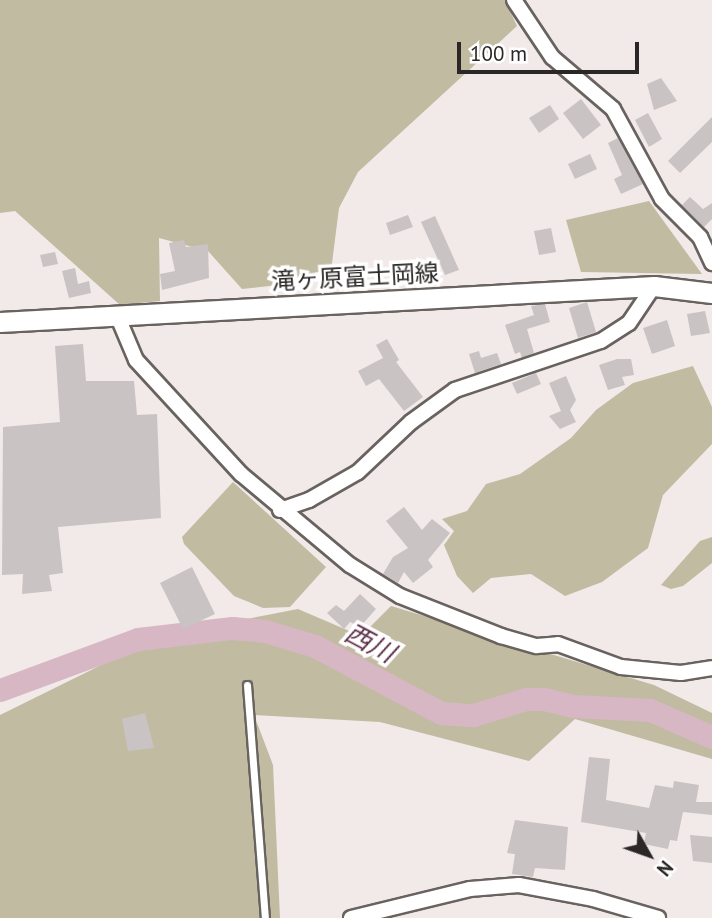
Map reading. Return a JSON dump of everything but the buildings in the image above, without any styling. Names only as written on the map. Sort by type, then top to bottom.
[{"type":"main road","name":"滝ヶ原富士岡線","points":[[0,322],[654,286],[712,293]]},
{"type":"street","points":[[514,0],[552,57],[613,109],[662,199],[700,237],[712,263]]},
{"type":"street","points":[[280,510],[309,500],[358,472],[411,422],[455,390],[601,341],[629,323],[654,286]]},
{"type":"street","points":[[117,315],[136,359],[150,378],[280,510],[350,565],[400,596],[456,620],[537,646],[558,644],[621,667],[681,673],[712,668]]},
{"type":"street","points":[[351,918],[470,889],[519,884],[593,899],[658,918]]},
{"type":"lane","points":[[247,685],[265,918]]},
{"type":"shaded area","points":[[0,0],[505,0],[517,26],[358,172],[339,208],[330,279],[242,289],[208,251],[159,238],[160,301],[120,305],[15,211],[0,213]]},
{"type":"shaded area","points":[[649,201],[702,274],[581,272],[566,220]]},
{"type":"shaded area","points":[[693,366],[712,407],[712,444],[663,495],[648,548],[602,582],[565,596],[531,574],[491,578],[473,593],[457,576],[444,545],[454,531],[442,519],[467,511],[486,484],[520,474],[571,438],[596,410],[633,383]]},
{"type":"shaded area","points":[[233,482],[326,567],[290,607],[263,608],[234,596],[184,544],[182,537]]},
{"type":"shaded area","points":[[712,537],[712,563],[683,586],[671,589],[661,585],[700,541]]},
{"type":"shaded area","points":[[391,606],[654,685],[712,713],[712,759],[575,719],[529,761],[380,722],[254,715],[273,765],[280,918],[0,918],[0,715],[160,636],[298,609],[361,636]]},
{"type":"waterway","name":"西川","points":[[0,690],[138,639],[232,628],[265,631],[315,646],[441,713],[473,715],[526,699],[544,699],[573,706],[650,710],[712,737]]}]
